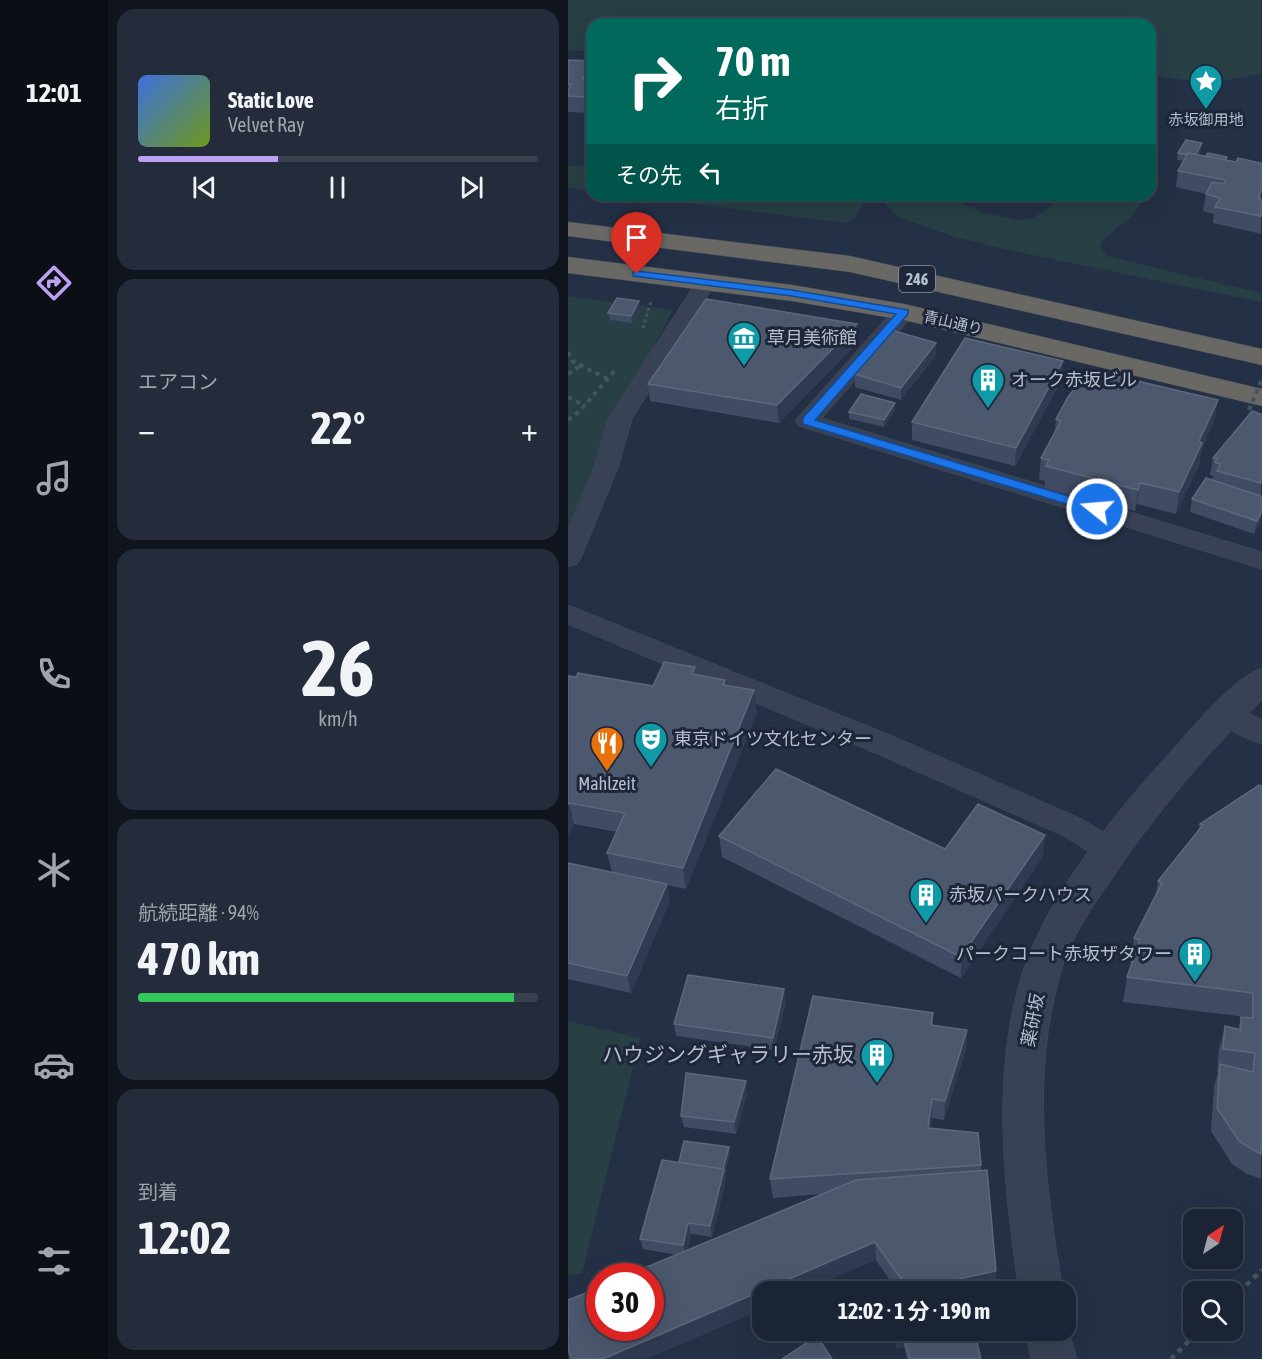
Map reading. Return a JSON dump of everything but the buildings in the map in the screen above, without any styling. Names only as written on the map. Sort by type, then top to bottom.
[{"type":"highway","name":"青山通り","points":[[568,229],[850,264],[1261,357]]},
{"type":"highway","name":"青山通り","points":[[568,265],[792,293],[904,312],[1255,404]]},
{"type":"street","points":[[568,558],[606,468],[620,419],[706,282]]},
{"type":"street","points":[[904,312],[807,421],[1261,561]]},
{"type":"street","points":[[568,614],[906,754],[1074,828],[1110,851]]},
{"type":"street","name":"薬研坂","points":[[1039,1281],[1032,1237],[1025,1132],[1026,1046],[1042,972],[1070,909],[1145,804],[1227,713],[1261,680]]},
{"type":"street","points":[[1227,713],[1261,734]]},
{"type":"street","points":[[1050,1341],[1054,1359]]},
{"type":"path","points":[[640,337],[651,300]]},
{"type":"path","points":[[568,352],[572,361],[608,379]]},
{"type":"path","points":[[568,420],[585,406],[621,363]]},
{"type":"path","points":[[568,374],[580,366]]},
{"type":"path","points":[[1255,404],[1261,379]]},
{"type":"path","points":[[568,397],[585,406]]},
{"type":"path","points":[[1243,1288],[1261,1270]]},
{"type":"path","points":[[1171,1359],[1189,1341]]},
{"type":"green space","points":[[568,0],[1261,0],[1261,74],[1212,83],[1156,77],[1156,18],[586,18],[586,52],[568,50]]},
{"type":"green space","points":[[586,165],[586,190],[568,187],[568,166]]},
{"type":"green space","points":[[672,201],[864,201],[856,217],[846,223]]},
{"type":"green space","points":[[884,201],[954,201],[985,213],[1019,220],[1034,218],[1057,201],[1142,201],[1133,215],[1103,240],[1100,247],[1107,256],[1261,293],[1261,302],[1008,250],[952,236],[898,217]]},
{"type":"green space","points":[[568,296],[673,310],[642,369],[568,541]]},
{"type":"green space","points":[[568,1021],[640,1038],[582,1274],[568,1274]]},
{"type":"place","name":"赤坂御用地","points":[[1206,110]]},
{"type":"place","name":"草月美術館","points":[[744,367]]},
{"type":"place","name":"オーク赤坂ビル","points":[[988,409]]},
{"type":"place","name":"東京ドイツ文化センター","points":[[651,768]]},
{"type":"place","name":"Mahlzeit","points":[[607,772]]},
{"type":"place","name":"赤坂パークハウス","points":[[926,924]]},
{"type":"place","name":"パークコート赤坂ザタワー","points":[[1195,983]]},
{"type":"place","name":"ハウジングギャラリー赤坂","points":[[877,1084]]},
{"type":"route","points":[[637,274],[792,293],[904,312],[807,421],[1097,509]]}]
